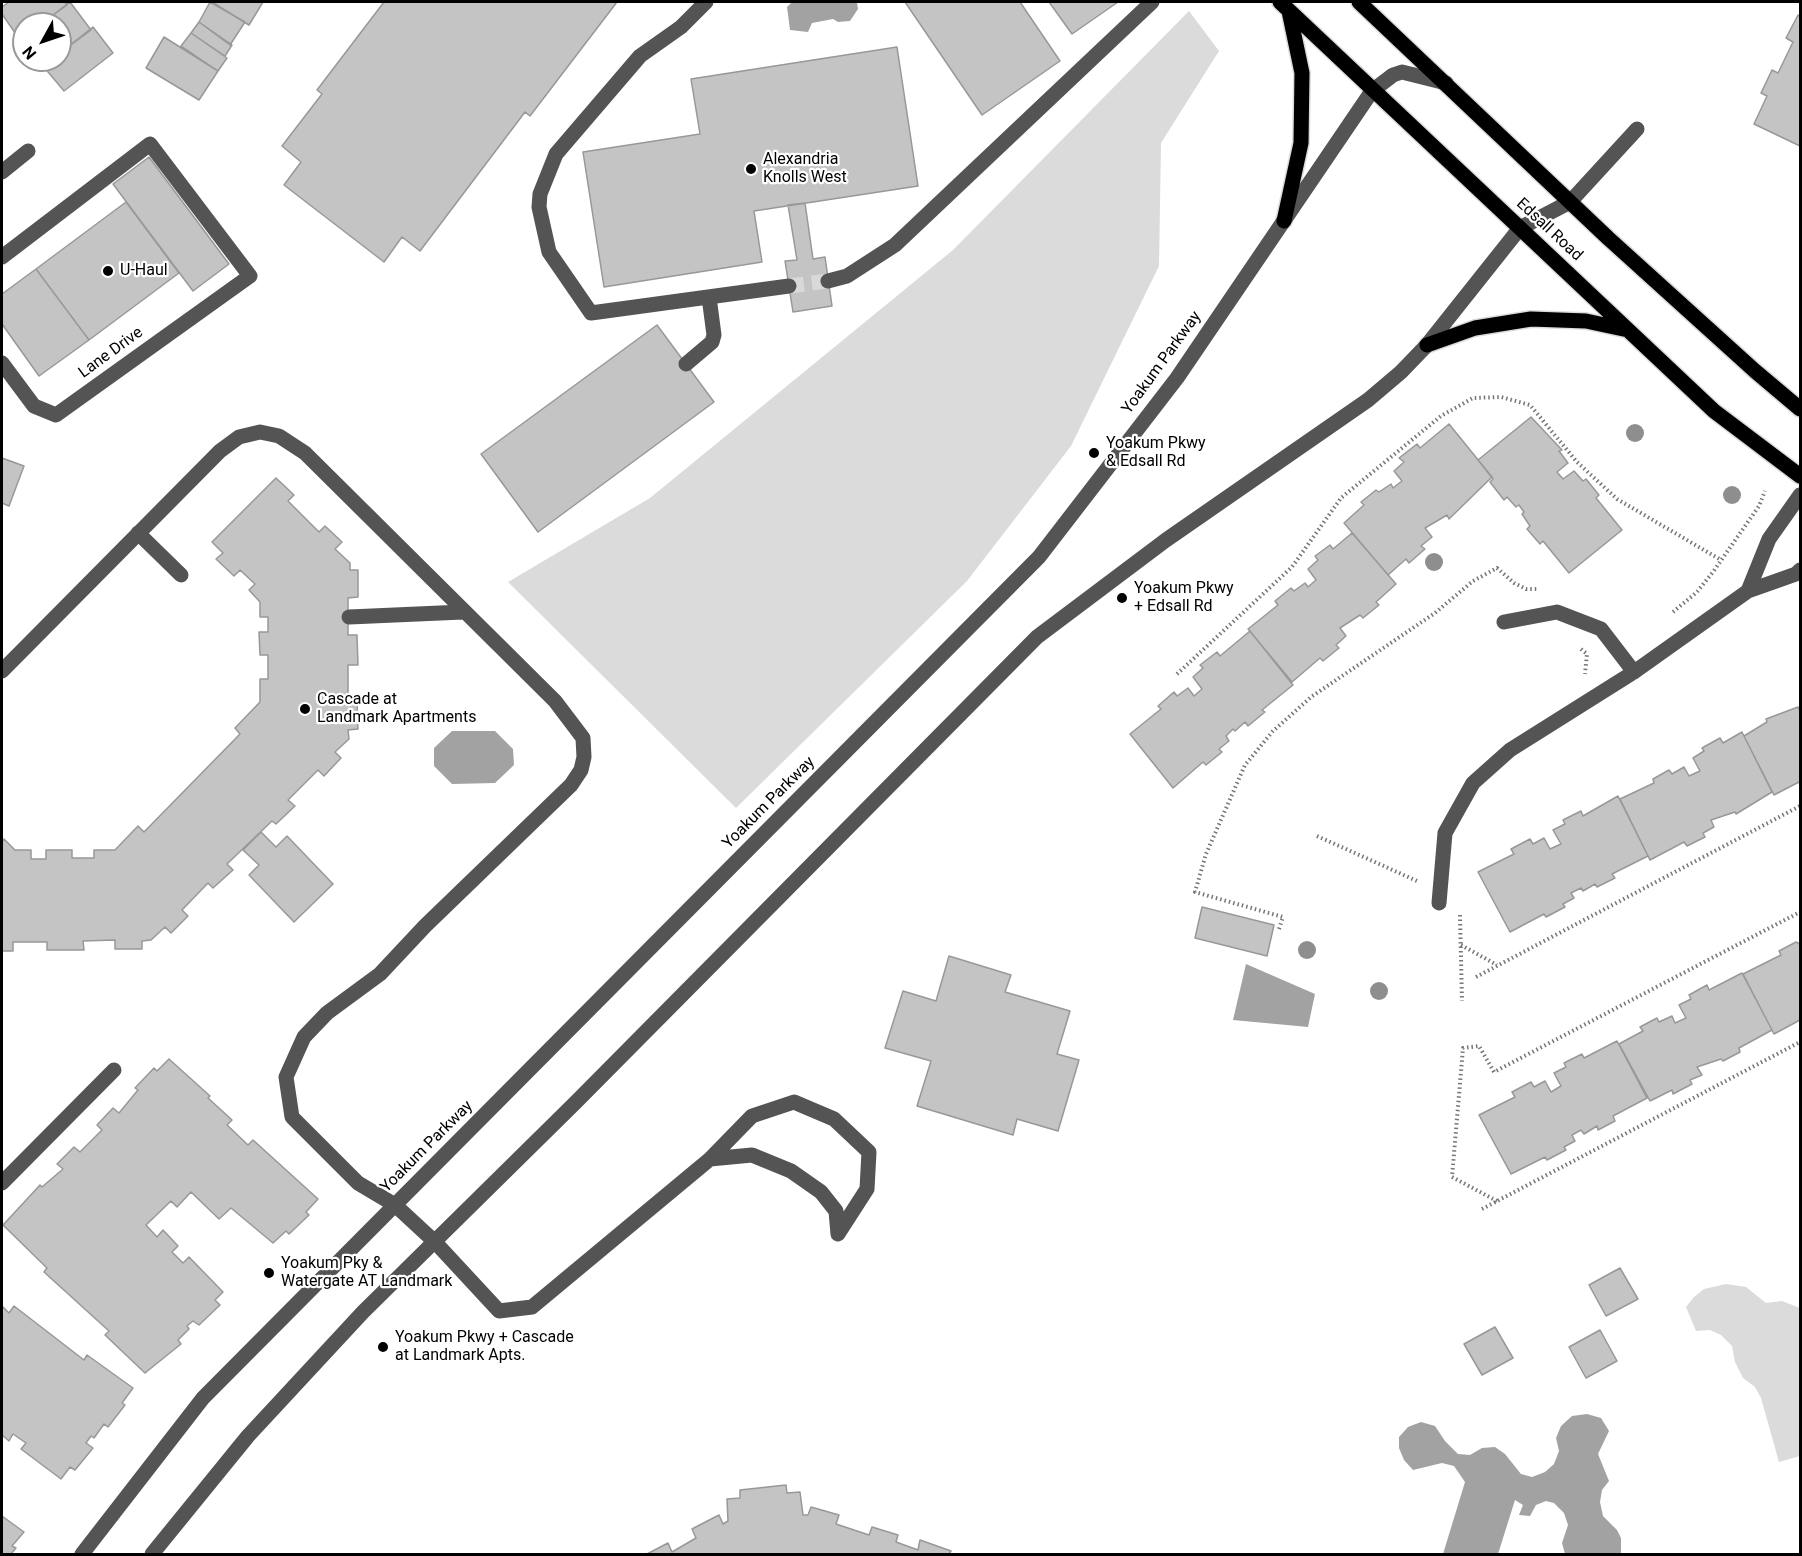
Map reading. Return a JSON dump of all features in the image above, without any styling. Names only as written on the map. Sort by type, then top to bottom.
[{"type":"main road","points":[[1359,2],[1570,202],[1746,364],[1800,409]]},
{"type":"main road","points":[[1284,6],[1302,73],[1301,142],[1284,221]]},
{"type":"main road","name":"Edsall Road","points":[[1284,6],[1714,411],[1800,476]]},
{"type":"main road","points":[[1427,345],[1475,328],[1531,319],[1587,321],[1628,330]]},
{"type":"street","points":[[706,2],[681,27],[640,56],[556,154],[544,182],[539,207],[549,252],[591,313],[789,286]]},
{"type":"street","points":[[828,281],[847,276],[895,245],[1152,2]]},
{"type":"street","name":"Yoakum Parkway","points":[[82,1554],[204,1398],[1039,557],[1177,378],[1372,91],[1393,75],[1402,72],[1446,83]]},
{"type":"street","points":[[152,1554],[248,1436],[363,1312],[1037,637],[1166,540],[1368,400],[1427,345],[1520,228],[1570,202],[1637,129]]},
{"type":"street","name":"Lane Drive","points":[[2,257],[150,144],[250,276],[56,415],[34,406],[2,363]]},
{"type":"street","points":[[2,171],[28,151]]},
{"type":"street","points":[[686,364],[712,342],[714,335],[709,297]]},
{"type":"street","points":[[2,671],[220,451],[239,437],[260,432],[279,436],[304,453],[567,715],[583,738],[584,757],[581,770],[571,785],[425,926],[380,974],[327,1013],[304,1037],[286,1077],[292,1117],[358,1183],[395,1205],[435,1242],[500,1311],[532,1307],[710,1159],[752,1116],[794,1102],[834,1119],[869,1152],[867,1189],[838,1234],[836,1211],[821,1192],[792,1171],[752,1155],[710,1159]]},
{"type":"street","points":[[1748,591],[1769,539],[1800,495]]},
{"type":"street","points":[[138,532],[181,575]]},
{"type":"street","points":[[1439,903],[1445,833],[1473,783],[1510,750],[1634,672],[1748,591],[1796,574],[1800,570]]},
{"type":"street","points":[[349,617],[463,612]]},
{"type":"street","points":[[1504,622],[1557,612],[1601,629],[1634,672]]},
{"type":"street","points":[[2,1183],[114,1070]]},
{"type":"path","points":[[1177,674],[1292,567],[1341,498],[1441,416],[1473,398],[1501,398],[1530,405],[1577,462],[1617,499],[1721,560]]},
{"type":"path","points":[[1665,618],[1696,592],[1721,560],[1759,506],[1765,490]]},
{"type":"path","points":[[1279,930],[1283,917],[1195,892],[1206,854],[1248,762],[1273,731],[1311,697],[1435,613],[1473,581],[1497,567],[1514,583],[1526,589],[1548,590]]},
{"type":"path","points":[[1476,977],[1800,806]]},
{"type":"path","points":[[1317,836],[1421,883]]},
{"type":"path","points":[[1460,911],[1462,1001]]},
{"type":"path","points":[[1497,1201],[1452,1177],[1463,1048],[1479,1046],[1494,1072],[1800,912]]},
{"type":"path","points":[[1461,945],[1497,965]]},
{"type":"path","points":[[1482,1209],[1800,1042]]},
{"type":"shaded area","points":[[792,2],[857,2],[858,9],[850,21],[838,22],[833,19],[812,23],[808,32],[790,30],[787,7]]},
{"type":"shaded area","points":[[1189,11],[1219,51],[1161,143],[1159,266],[1071,446],[967,581],[736,808],[508,582],[650,498],[953,250]]},
{"type":"shaded area","points":[[452,731],[495,731],[513,749],[514,765],[495,783],[452,784],[434,766],[434,748]]},
{"type":"shaded area","points":[[1246,964],[1315,994],[1308,1027],[1233,1020]]},
{"type":"shaded area","points":[[1726,1284],[1746,1287],[1766,1303],[1782,1301],[1800,1308],[1800,1456],[1779,1462],[1761,1398],[1755,1387],[1743,1378],[1735,1362],[1732,1346],[1721,1335],[1710,1330],[1696,1331],[1686,1307],[1704,1289]]},
{"type":"shaded area","points":[[1587,1414],[1601,1418],[1609,1431],[1598,1454],[1609,1481],[1602,1490],[1600,1502],[1603,1516],[1617,1530],[1621,1538],[1621,1554],[1565,1554],[1562,1543],[1568,1525],[1564,1513],[1554,1503],[1546,1501],[1536,1505],[1530,1516],[1519,1515],[1523,1505],[1515,1500],[1498,1554],[1443,1554],[1465,1482],[1454,1466],[1442,1463],[1413,1470],[1404,1460],[1399,1448],[1399,1437],[1408,1427],[1421,1422],[1435,1426],[1458,1454],[1470,1455],[1482,1448],[1495,1447],[1505,1454],[1521,1474],[1532,1477],[1545,1472],[1554,1464],[1559,1451],[1556,1438],[1561,1426],[1572,1416]]},
{"type":"building","points":[[9,2],[65,2],[67,5],[57,12],[12,12],[12,28],[2,14],[2,7]]},
{"type":"building","points":[[70,2],[91,30],[72,44],[72,12],[57,12]]},
{"type":"building","points":[[210,2],[245,22],[230,45],[199,22]]},
{"type":"building","points":[[212,2],[263,2],[249,25]]},
{"type":"building","points":[[384,2],[617,2],[530,116],[525,112],[420,251],[402,237],[384,262],[284,185],[301,162],[282,146],[322,94],[317,90]]},
{"type":"building","points":[[905,2],[1020,2],[1060,61],[982,115]]},
{"type":"building","points":[[1049,2],[1118,2],[1072,34]]},
{"type":"building","points":[[1798,15],[1800,17],[1800,146],[1754,124],[1767,96],[1761,93],[1772,70],[1778,73],[1793,42],[1786,38]]},
{"type":"building","points":[[199,22],[232,45],[225,56],[191,33]]},
{"type":"building","points":[[93,27],[113,53],[64,91],[48,72],[72,72],[72,44]]},
{"type":"building","points":[[191,33],[227,58],[218,71],[181,46]]},
{"type":"building","points":[[164,37],[218,71],[199,100],[146,68]]},
{"type":"building","name":"Alexandria Knolls West","points":[[897,47],[918,186],[754,211],[762,262],[604,287],[583,152],[700,134],[691,79]]},
{"type":"building","points":[[149,157],[229,264],[193,291],[113,184]]},
{"type":"building","name":"U-Haul","points":[[126,202],[179,273],[89,340],[36,269]]},
{"type":"building","points":[[805,203],[813,259],[825,257],[832,306],[793,312],[785,261],[797,260],[788,205]]},
{"type":"building","points":[[36,269],[89,340],[39,376],[2,324],[2,294]]},
{"type":"building","points":[[657,325],[714,402],[538,532],[481,454]]},
{"type":"building","points":[[1531,417],[1562,450],[1559,451],[1568,463],[1557,472],[1563,479],[1574,471],[1583,481],[1586,479],[1599,495],[1596,498],[1622,530],[1569,573],[1543,541],[1540,544],[1527,529],[1530,526],[1522,514],[1524,512],[1519,505],[1516,507],[1507,497],[1504,500],[1490,482],[1493,479],[1478,460]]},
{"type":"building","points":[[1449,424],[1492,477],[1449,519],[1447,515],[1425,528],[1432,537],[1421,546],[1425,549],[1409,563],[1406,559],[1388,575],[1344,523],[1364,505],[1361,502],[1376,490],[1379,492],[1391,484],[1393,488],[1402,481],[1394,471],[1404,462],[1399,458],[1417,444],[1420,448]]},
{"type":"building","points":[[2,458],[24,466],[9,506],[2,503]]},
{"type":"building","name":"Cascade at Landmark Apartments","points":[[276,478],[294,495],[288,501],[319,532],[325,526],[342,542],[335,549],[350,563],[350,570],[358,570],[358,597],[348,598],[348,635],[357,635],[358,665],[348,665],[348,702],[357,702],[358,729],[348,730],[349,739],[335,752],[341,758],[324,776],[318,770],[288,800],[295,806],[276,824],[272,821],[227,864],[233,870],[213,888],[208,883],[182,910],[188,916],[171,933],[165,927],[151,940],[142,941],[142,949],[115,949],[115,940],[83,941],[84,950],[47,950],[47,942],[13,942],[13,951],[2,951],[2,842],[4,839],[15,850],[31,850],[31,859],[46,859],[46,850],[72,850],[72,858],[94,858],[94,850],[115,850],[138,826],[144,832],[240,734],[235,728],[260,702],[260,679],[268,679],[268,655],[260,655],[259,632],[268,632],[268,617],[260,617],[260,602],[249,590],[255,584],[240,570],[234,576],[216,559],[223,553],[212,542]]},
{"type":"building","points":[[1352,533],[1396,584],[1376,602],[1379,605],[1363,618],[1360,615],[1340,628],[1346,636],[1336,645],[1339,648],[1323,661],[1320,658],[1292,682],[1248,629],[1278,605],[1275,601],[1291,588],[1294,591],[1305,583],[1308,587],[1316,580],[1308,569],[1318,560],[1315,556],[1330,545],[1333,549]]},
{"type":"building","points":[[1250,631],[1293,685],[1262,710],[1265,712],[1248,726],[1245,722],[1235,731],[1233,729],[1226,736],[1229,741],[1219,749],[1222,752],[1206,765],[1203,762],[1173,788],[1130,734],[1161,709],[1158,706],[1174,692],[1177,696],[1188,688],[1194,696],[1202,689],[1193,677],[1203,668],[1200,665],[1217,652],[1220,656]]},
{"type":"building","points":[[1798,707],[1800,711],[1800,785],[1799,782],[1774,795],[1744,736],[1767,722],[1766,719]]},
{"type":"building","points":[[1742,732],[1772,792],[1736,814],[1735,812],[1711,820],[1714,827],[1703,833],[1705,837],[1687,846],[1684,842],[1650,860],[1620,799],[1654,783],[1653,779],[1669,770],[1672,774],[1684,767],[1689,776],[1700,771],[1693,758],[1704,751],[1702,748],[1720,738],[1723,743]]},
{"type":"building","points":[[1618,796],[1648,856],[1612,874],[1615,878],[1597,887],[1595,884],[1583,891],[1581,888],[1571,893],[1574,898],[1563,904],[1565,907],[1546,917],[1544,914],[1510,932],[1478,872],[1514,854],[1511,849],[1530,839],[1533,844],[1544,838],[1550,849],[1561,844],[1553,830],[1565,824],[1563,820],[1581,811],[1583,816]]},
{"type":"building","points":[[261,832],[276,847],[287,836],[333,884],[294,922],[249,875],[259,865],[243,850]]},
{"type":"building","points":[[1202,907],[1274,925],[1267,956],[1195,938]]},
{"type":"building","points":[[1796,942],[1800,944],[1800,1020],[1774,1034],[1743,974],[1781,955],[1779,951]]},
{"type":"building","points":[[949,956],[1011,975],[1005,992],[1070,1011],[1057,1054],[1079,1060],[1058,1131],[1017,1119],[1013,1135],[917,1106],[931,1061],[885,1048],[903,991],[936,1001]]},
{"type":"building","points":[[1742,973],[1772,1030],[1739,1048],[1740,1052],[1723,1061],[1721,1059],[1697,1067],[1702,1075],[1690,1080],[1692,1084],[1673,1094],[1672,1090],[1650,1101],[1619,1044],[1643,1031],[1640,1027],[1657,1018],[1659,1022],[1672,1016],[1675,1023],[1686,1018],[1679,1005],[1691,999],[1689,995],[1707,985],[1709,990]]},
{"type":"building","points":[[1617,1041],[1647,1098],[1613,1116],[1615,1121],[1598,1130],[1597,1126],[1584,1134],[1581,1130],[1572,1135],[1575,1141],[1564,1147],[1566,1150],[1547,1160],[1545,1157],[1511,1174],[1479,1115],[1515,1097],[1512,1092],[1531,1082],[1534,1087],[1545,1081],[1551,1092],[1561,1086],[1554,1073],[1566,1067],[1564,1063],[1582,1054],[1584,1058]]},
{"type":"building","points":[[169,1059],[210,1096],[208,1098],[232,1120],[227,1125],[248,1145],[253,1140],[318,1199],[306,1212],[309,1215],[289,1234],[286,1231],[273,1243],[231,1208],[219,1219],[191,1192],[177,1207],[171,1201],[146,1225],[157,1237],[163,1230],[178,1246],[172,1252],[183,1263],[189,1257],[223,1292],[215,1300],[220,1305],[199,1325],[193,1321],[187,1326],[189,1329],[178,1340],[181,1344],[145,1373],[105,1335],[109,1331],[44,1272],[47,1268],[3,1225],[40,1185],[42,1187],[63,1169],[57,1164],[74,1147],[80,1152],[102,1130],[97,1125],[113,1108],[119,1113],[138,1090],[135,1088],[154,1068],[157,1071]]},
{"type":"building","points":[[1620,1268],[1638,1299],[1606,1316],[1589,1285]]},
{"type":"building","points":[[2,1306],[9,1313],[14,1306],[84,1360],[87,1355],[133,1388],[122,1403],[125,1405],[108,1427],[104,1424],[94,1438],[91,1436],[86,1443],[93,1448],[75,1470],[70,1467],[61,1479],[21,1449],[26,1443],[13,1434],[9,1441],[2,1435]]},
{"type":"building","points":[[1495,1327],[1513,1358],[1482,1375],[1464,1344]]},
{"type":"building","points":[[1600,1330],[1617,1361],[1586,1378],[1569,1347]]},
{"type":"building","points":[[786,1485],[787,1493],[800,1492],[803,1515],[808,1515],[811,1507],[839,1515],[836,1524],[869,1535],[872,1527],[898,1535],[896,1542],[918,1550],[920,1540],[951,1551],[949,1554],[647,1554],[668,1543],[672,1552],[696,1538],[692,1529],[719,1515],[723,1524],[728,1521],[727,1499],[740,1498],[740,1490]]},
{"type":"building","points":[[2,1516],[24,1532],[12,1546],[16,1548],[11,1554],[2,1554]]},
{"type":"tunnel","points":[[789,286],[828,281]]},
{"type":"place","name":"Alexandria Knolls West","points":[[751,169]]},
{"type":"place","name":"U-Haul","points":[[108,271]]},
{"type":"place","name":"Yoakum Pkwy & Edsall Rd","points":[[1094,453]]},
{"type":"place","name":"Yoakum Pkwy + Edsall Rd","points":[[1122,598]]},
{"type":"place","name":"Cascade at Landmark Apartments","points":[[305,709]]},
{"type":"place","name":"Yoakum Pky & Watergate AT Landmark","points":[[269,1273]]},
{"type":"place","name":"Yoakum Pkwy + Cascade at Landmark Apts.","points":[[383,1347]]}]
